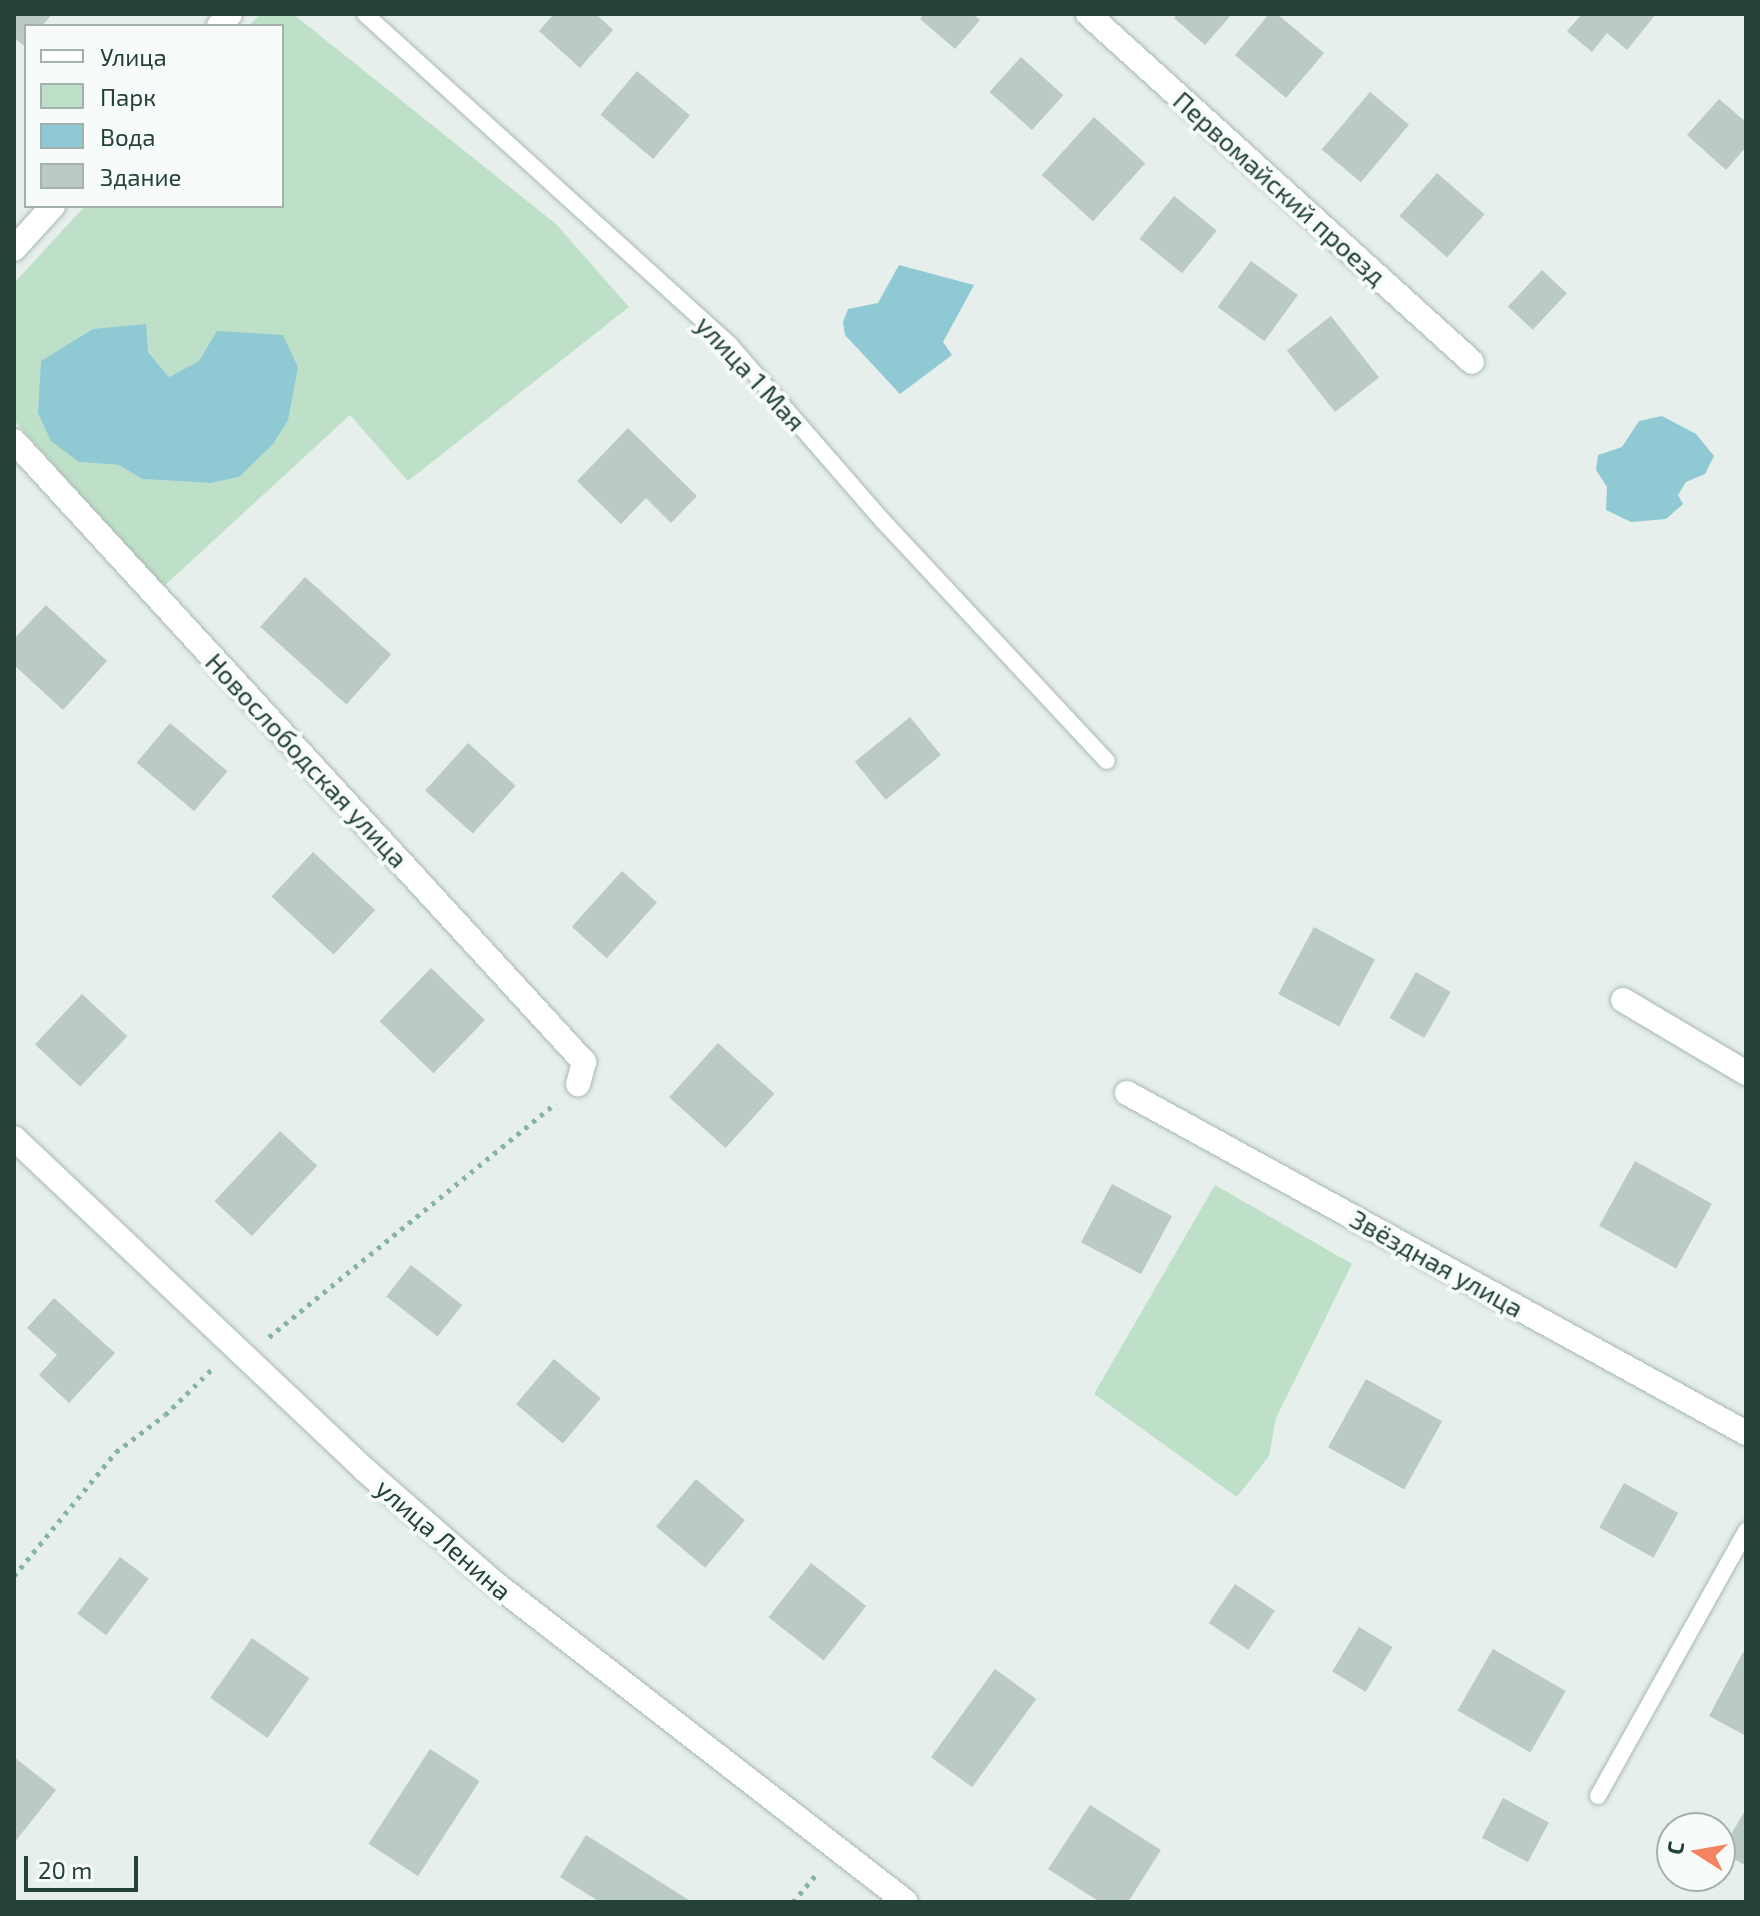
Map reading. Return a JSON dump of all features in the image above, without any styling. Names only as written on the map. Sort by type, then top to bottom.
[{"type":"street","name":"Первомайский проезд","points":[[1088,14],[1472,362]]},
{"type":"street","points":[[14,249],[51,208]]},
{"type":"street","name":"Новослободская улица","points":[[14,441],[584,1062],[578,1084]]},
{"type":"street","points":[[1623,1000],[1746,1073]]},
{"type":"street","name":"Звёздная улица","points":[[1127,1093],[1746,1433]]},
{"type":"street","name":"улица Ленина","points":[[14,1138],[239,1352],[497,1585],[835,1851],[906,1902]]},
{"type":"lane","name":"улица 1 Мая","points":[[365,14],[730,345],[883,521],[1107,761]]},
{"type":"lane","points":[[1598,1796],[1746,1531]]},
{"type":"path","points":[[14,1576],[116,1452],[578,1084]]},
{"type":"path","points":[[793,1902],[835,1851]]},
{"type":"green space","points":[[260,14],[293,14],[556,224],[629,307],[408,481],[350,415],[163,587],[14,420],[14,283],[83,208],[284,208],[284,24],[251,24]],"holes":[[[93,329],[148,352],[169,377],[199,361],[239,477],[212,483],[142,479],[119,465],[79,462],[39,413],[41,362]]]},
{"type":"green space","points":[[1215,1185],[1352,1264],[1276,1418],[1269,1456],[1237,1497],[1094,1394]]},
{"type":"water","points":[[899,265],[974,285],[943,342],[952,355],[900,394],[845,335],[843,322],[848,309],[878,303]]},
{"type":"water","points":[[146,324],[148,352],[169,377],[199,361],[217,331],[283,335],[298,367],[288,420],[273,444],[239,477],[211,483],[142,479],[119,465],[79,462],[51,441],[38,413],[41,361],[93,329]]},
{"type":"water","points":[[1662,416],[1696,434],[1714,456],[1705,474],[1686,482],[1678,495],[1683,504],[1666,519],[1631,522],[1606,510],[1607,487],[1596,470],[1598,455],[1622,447],[1639,421]]},
{"type":"building","points":[[14,14],[52,14],[44,24],[24,24],[24,46],[14,38]]},
{"type":"building","points":[[554,14],[596,14],[613,30],[580,68],[539,31]]},
{"type":"building","points":[[924,14],[973,14],[980,20],[955,49],[920,19]]},
{"type":"building","points":[[1177,14],[1232,14],[1205,45],[1174,18]]},
{"type":"building","points":[[1269,14],[1277,14],[1324,53],[1286,98],[1235,55]]},
{"type":"building","points":[[1582,14],[1656,14],[1627,50],[1607,33],[1592,52],[1567,31]]},
{"type":"building","points":[[1021,57],[1063,95],[1032,130],[990,92]]},
{"type":"building","points":[[637,71],[690,115],[653,159],[600,115]]},
{"type":"building","points":[[1370,92],[1409,125],[1361,182],[1322,149]]},
{"type":"building","points":[[1719,99],[1746,122],[1746,147],[1726,170],[1687,135]]},
{"type":"building","points":[[1094,117],[1145,163],[1093,221],[1042,175]]},
{"type":"building","points":[[1437,173],[1485,214],[1447,257],[1400,216]]},
{"type":"building","points":[[1174,196],[1217,231],[1182,273],[1139,239]]},
{"type":"building","points":[[1251,261],[1298,295],[1264,341],[1217,307]]},
{"type":"building","points":[[1542,270],[1567,293],[1533,330],[1508,307]]},
{"type":"building","points":[[1331,316],[1379,377],[1335,412],[1287,350]]},
{"type":"building","points":[[628,428],[697,496],[671,523],[646,498],[621,524],[577,481]]},
{"type":"building","points":[[305,577],[391,655],[346,704],[260,627]]},
{"type":"building","points":[[46,605],[107,661],[63,710],[14,665],[14,639]]},
{"type":"building","points":[[910,717],[941,755],[886,800],[855,762]]},
{"type":"building","points":[[170,723],[227,771],[194,811],[137,763]]},
{"type":"building","points":[[468,743],[516,786],[473,833],[425,791]]},
{"type":"building","points":[[313,852],[375,910],[334,955],[271,897]]},
{"type":"building","points":[[622,871],[657,902],[607,958],[572,927]]},
{"type":"building","points":[[1314,927],[1375,959],[1339,1026],[1278,994]]},
{"type":"building","points":[[431,968],[485,1020],[434,1073],[380,1021]]},
{"type":"building","points":[[1416,972],[1451,992],[1424,1038],[1390,1018]]},
{"type":"building","points":[[82,994],[127,1036],[80,1087],[35,1044]]},
{"type":"building","points":[[718,1043],[774,1094],[726,1148],[669,1097]]},
{"type":"building","points":[[280,1131],[317,1166],[252,1236],[215,1201]]},
{"type":"building","points":[[1635,1161],[1712,1204],[1676,1268],[1599,1226]]},
{"type":"building","points":[[1112,1184],[1172,1216],[1141,1274],[1081,1242]]},
{"type":"building","points":[[411,1265],[462,1305],[438,1337],[386,1297]]},
{"type":"building","points":[[54,1298],[115,1353],[69,1403],[39,1375],[57,1355],[27,1328]]},
{"type":"building","points":[[554,1359],[601,1398],[563,1443],[516,1404]]},
{"type":"building","points":[[1366,1379],[1442,1421],[1404,1489],[1328,1447]]},
{"type":"building","points":[[696,1479],[745,1520],[705,1568],[656,1526]]},
{"type":"building","points":[[1624,1483],[1678,1513],[1654,1558],[1599,1528]]},
{"type":"building","points":[[120,1557],[149,1579],[106,1635],[77,1614]]},
{"type":"building","points":[[811,1563],[866,1606],[824,1660],[769,1617]]},
{"type":"building","points":[[1235,1584],[1275,1611],[1249,1650],[1209,1623]]},
{"type":"building","points":[[1359,1627],[1392,1647],[1366,1692],[1332,1672]]},
{"type":"building","points":[[252,1638],[309,1678],[267,1738],[210,1698]]},
{"type":"building","points":[[1493,1649],[1566,1691],[1530,1752],[1458,1710]]},
{"type":"building","points":[[1743,1652],[1746,1654],[1746,1736],[1709,1716]]},
{"type":"building","points":[[995,1669],[1036,1699],[972,1787],[931,1757]]},
{"type":"building","points":[[430,1749],[479,1781],[418,1876],[368,1844]]},
{"type":"building","points":[[14,1757],[56,1790],[14,1843]]},
{"type":"building","points":[[1503,1798],[1549,1822],[1528,1862],[1482,1838]]},
{"type":"building","points":[[1090,1805],[1161,1850],[1128,1902],[1100,1902],[1048,1869]]},
{"type":"building","points":[[1746,1809],[1746,1866],[1736,1860],[1736,1826]]},
{"type":"building","points":[[586,1835],[692,1902],[600,1902],[560,1877]]}]
